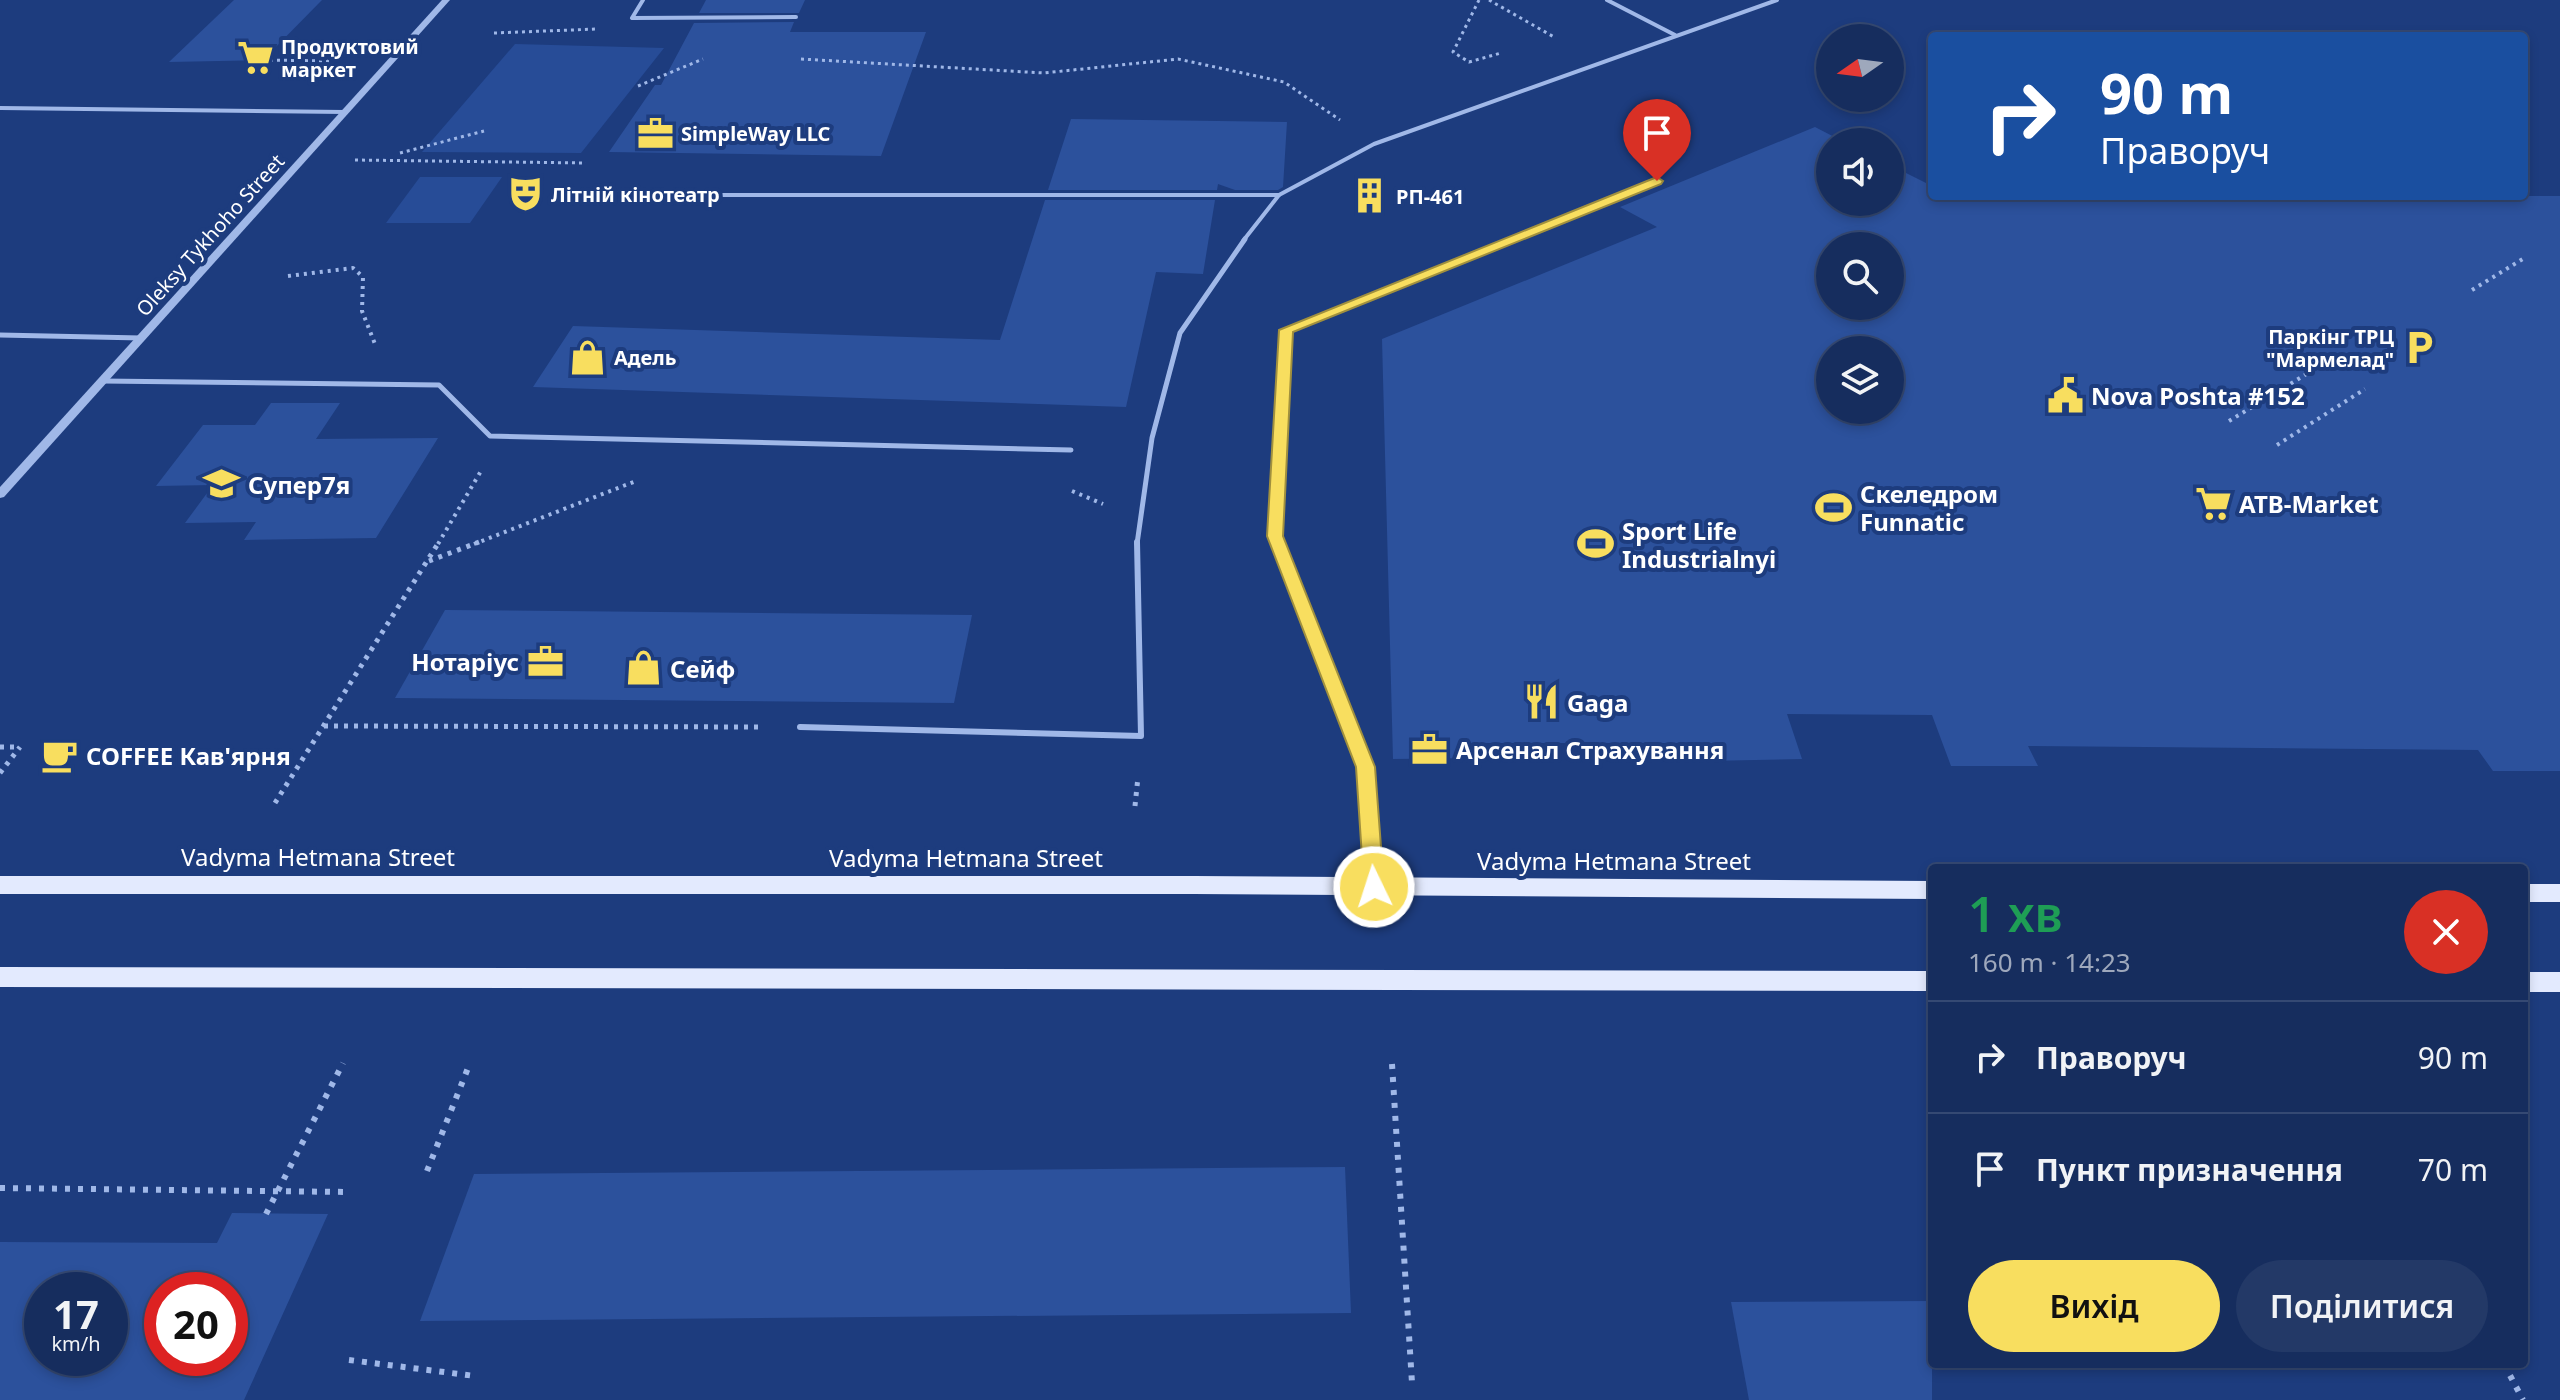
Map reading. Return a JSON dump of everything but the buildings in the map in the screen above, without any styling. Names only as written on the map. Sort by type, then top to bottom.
[{"type":"main road","name":"Vadyma Hetmana Street","points":[[0,885],[1928,890]]},
{"type":"main road","points":[[2528,893],[2560,893]]},
{"type":"main road","points":[[0,977],[1928,981]]},
{"type":"main road","points":[[2528,982],[2560,982]]},
{"type":"street","name":"Oleksy Tykhoho Street","points":[[0,494],[446,0]]},
{"type":"lane","points":[[632,18],[643,0]]},
{"type":"lane","points":[[1607,0],[1675,35]]},
{"type":"lane","points":[[800,727],[1141,736],[1136,548],[1152,438],[1180,333],[1226,264],[1279,195],[1374,144],[1775,0]]},
{"type":"lane","points":[[632,18],[796,17]]},
{"type":"lane","points":[[0,108],[345,112]]},
{"type":"lane","points":[[1374,887],[1366,767],[1275,536],[1286,330],[1657,181]]},
{"type":"lane","points":[[719,195],[1279,195]]},
{"type":"lane","points":[[0,335],[141,338]]},
{"type":"lane","points":[[102,381],[439,385],[490,436],[1071,450]]},
{"type":"path","points":[[1479,0],[1453,52],[1469,62],[1513,50]]},
{"type":"path","points":[[1489,0],[1556,39],[1542,42]]},
{"type":"path","points":[[494,33],[597,29],[632,18]]},
{"type":"path","points":[[638,86],[710,57]]},
{"type":"path","points":[[792,58],[1044,73],[1178,59],[1284,82],[1374,144]]},
{"type":"path","points":[[263,60],[344,61]]},
{"type":"path","points":[[400,153],[484,131]]},
{"type":"path","points":[[364,161],[586,163]]},
{"type":"path","points":[[569,189],[653,191]]},
{"type":"path","points":[[2472,290],[2526,257]]},
{"type":"path","points":[[288,276],[353,268],[363,277],[362,311],[383,363],[381,383]]},
{"type":"path","points":[[2229,421],[2318,367]]},
{"type":"path","points":[[2277,445],[2365,389]]},
{"type":"path","points":[[428,561],[649,476]]},
{"type":"path","points":[[275,803],[478,480]]},
{"type":"path","points":[[324,726],[800,727]]},
{"type":"path","points":[[0,747],[20,747],[0,773]]},
{"type":"path","points":[[266,1214],[343,1063]]},
{"type":"path","points":[[427,1171],[470,1063]]},
{"type":"path","points":[[1392,1064],[1412,1383]]},
{"type":"path","points":[[0,1188],[349,1192]]},
{"type":"path","points":[[349,1360],[475,1376]]},
{"type":"path","points":[[2506,1368],[2523,1400]]},
{"type":"shaded area","points":[[515,44],[664,48],[581,153],[422,152]]},
{"type":"shaded area","points":[[420,177],[502,177],[470,223],[386,223]]},
{"type":"place","name":"Продуктовий маркет","points":[[255,57]]},
{"type":"place","name":"SimpleWay LLC","points":[[655,133]]},
{"type":"place","name":"Літній кінотеатр","points":[[525,194]]},
{"type":"place","name":"РП-461","points":[[1370,196]]},
{"type":"place","name":"Паркінг ТРЦ \"Мармелад\"","points":[[2420,348]]},
{"type":"place","name":"Адель","points":[[588,357]]},
{"type":"place","name":"Nova Poshta #152","points":[[2065,395]]},
{"type":"place","name":"Супер7я","points":[[222,484]]},
{"type":"place","name":"ATB-Market","points":[[2213,503]]},
{"type":"place","name":"Скеледром Funnatic","points":[[1834,507]]},
{"type":"place","name":"Sport Life Industrialnyi","points":[[1596,544]]},
{"type":"place","name":"Нотаріус","points":[[545,661]]},
{"type":"place","name":"Сейф","points":[[644,668]]},
{"type":"place","name":"Gaga","points":[[1541,702]]},
{"type":"place","name":"Арсенал Страхування","points":[[1430,749]]},
{"type":"place","name":"COFFEE Кав'ярня","points":[[60,755]]},
{"type":"route","points":[[1374,887],[1366,767],[1275,536],[1286,330],[1657,181]]}]
